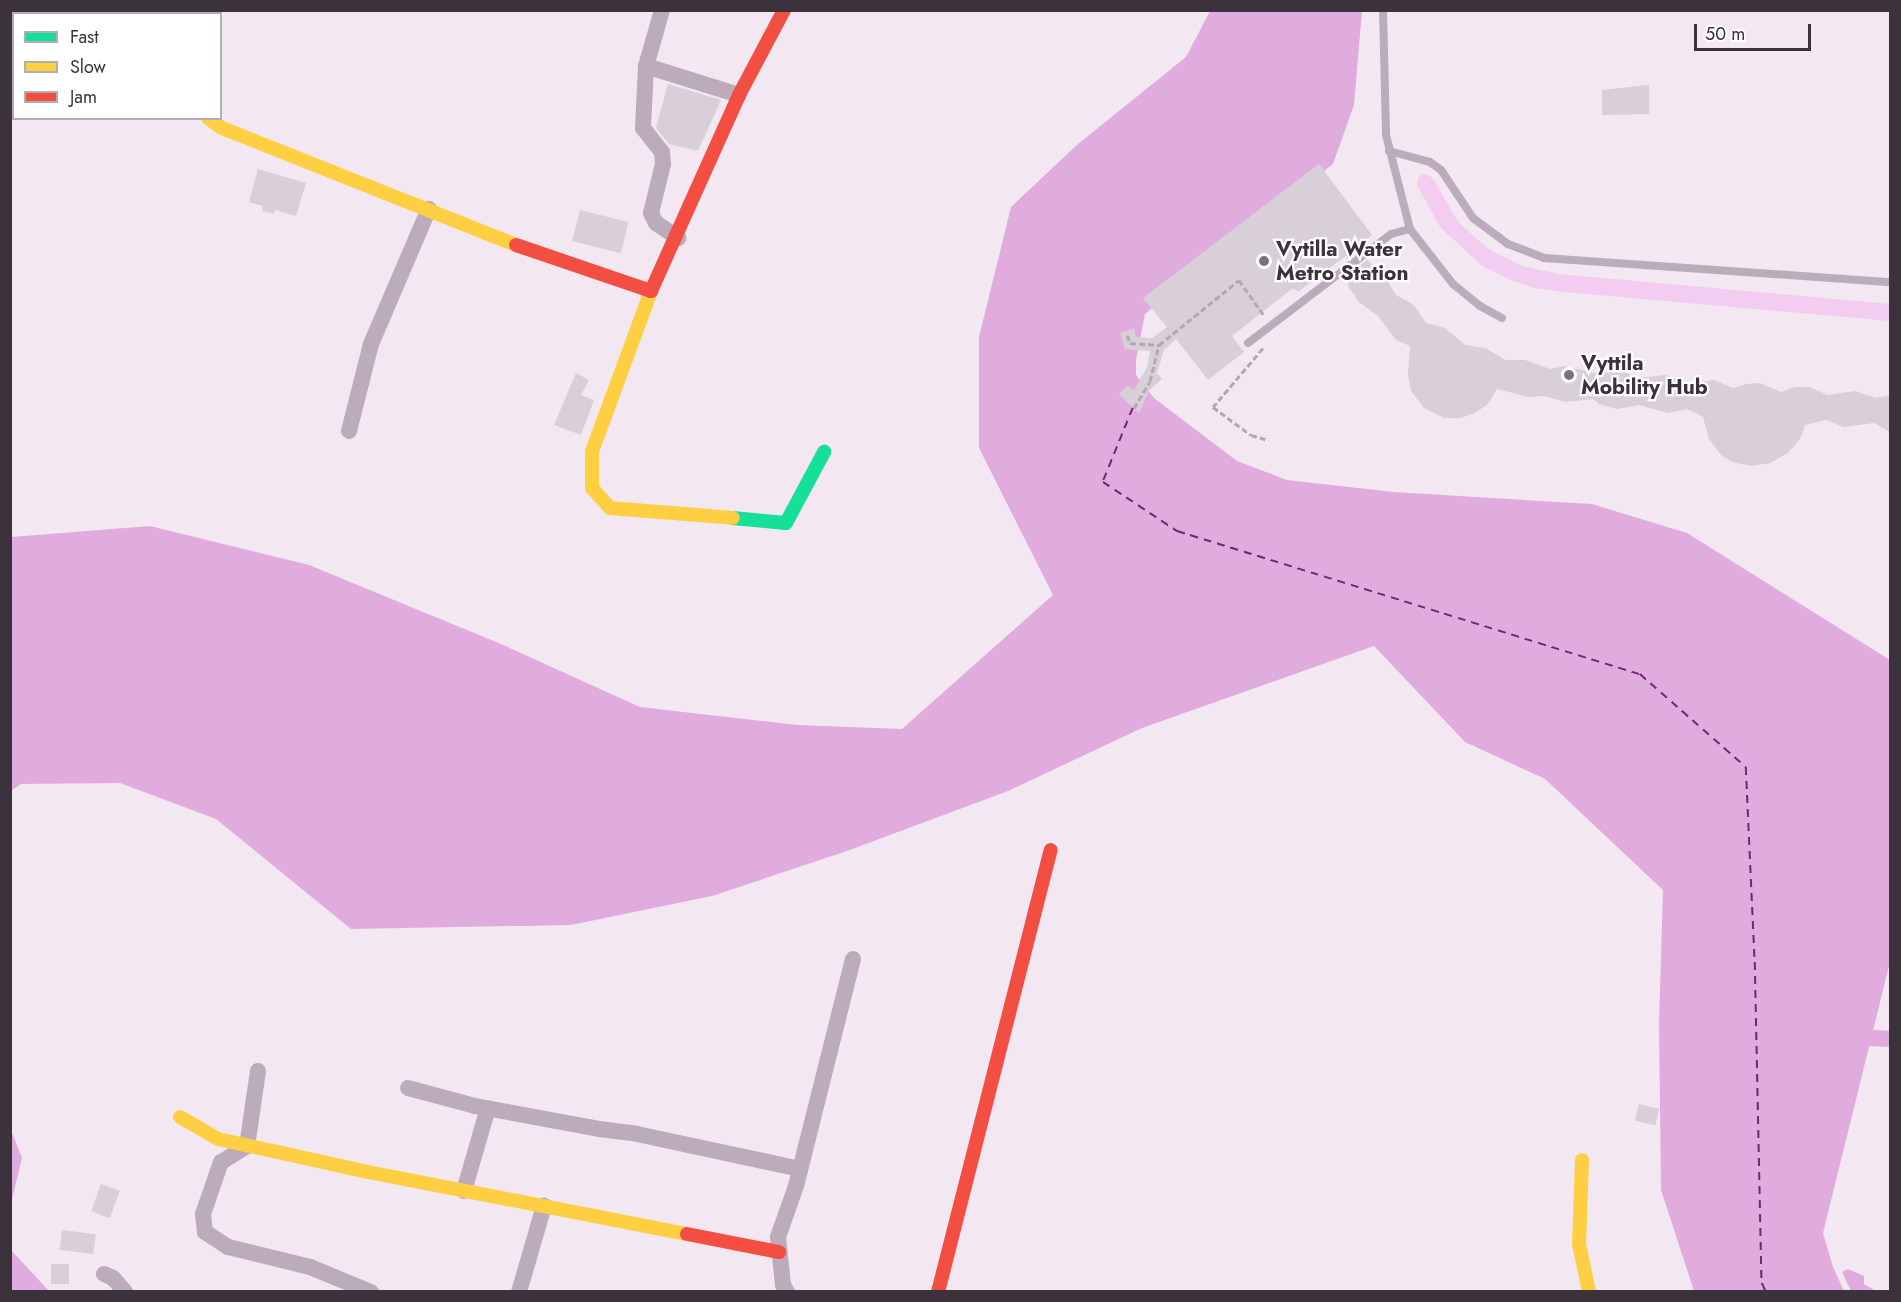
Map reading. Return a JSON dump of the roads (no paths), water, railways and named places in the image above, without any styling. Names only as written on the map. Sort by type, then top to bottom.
[{"type":"street","points":[[662,10],[646,66],[643,128],[662,152],[663,164],[651,213],[656,223],[678,238]]},
{"type":"street","points":[[784,10],[740,95],[678,238],[651,291],[592,451],[592,488],[609,508],[786,523],[824,452]]},
{"type":"street","points":[[646,66],[740,95]]},
{"type":"street","points":[[211,120],[222,128],[528,250],[651,291]]},
{"type":"street","points":[[349,431],[371,344],[429,209]]},
{"type":"street","points":[[938,1292],[1051,850]]},
{"type":"street","points":[[787,1292],[783,1285],[778,1237],[800,1169],[853,959]]},
{"type":"street","points":[[247,1146],[258,1071]]},
{"type":"street","points":[[408,1088],[488,1108],[637,1134],[800,1169]]},
{"type":"street","points":[[464,1191],[488,1108]]},
{"type":"street","points":[[180,1117],[218,1139],[247,1146],[779,1252]]},
{"type":"street","points":[[247,1146],[221,1162],[203,1214],[205,1232],[228,1248],[310,1267],[371,1292]]},
{"type":"street","points":[[1582,1160],[1579,1244],[1589,1292]]},
{"type":"street","points":[[519,1292],[544,1206]]},
{"type":"street","points":[[104,1274],[113,1278],[125,1292]]},
{"type":"lane","points":[[1383,10],[1389,151],[1410,229],[1453,284],[1480,306],[1502,318]]},
{"type":"lane","points":[[1389,151],[1430,162],[1441,170],[1473,218],[1508,244],[1544,258],[1890,282]]},
{"type":"lane","points":[[1248,343],[1391,234],[1410,229]]},
{"type":"waterway","points":[[1872,1038],[1890,1039]]},
{"type":"place","name":"Vytilla Water Metro Station","points":[[1264,261]]},
{"type":"place","name":"Vyttila Mobility Hub","points":[[1569,375]]}]
